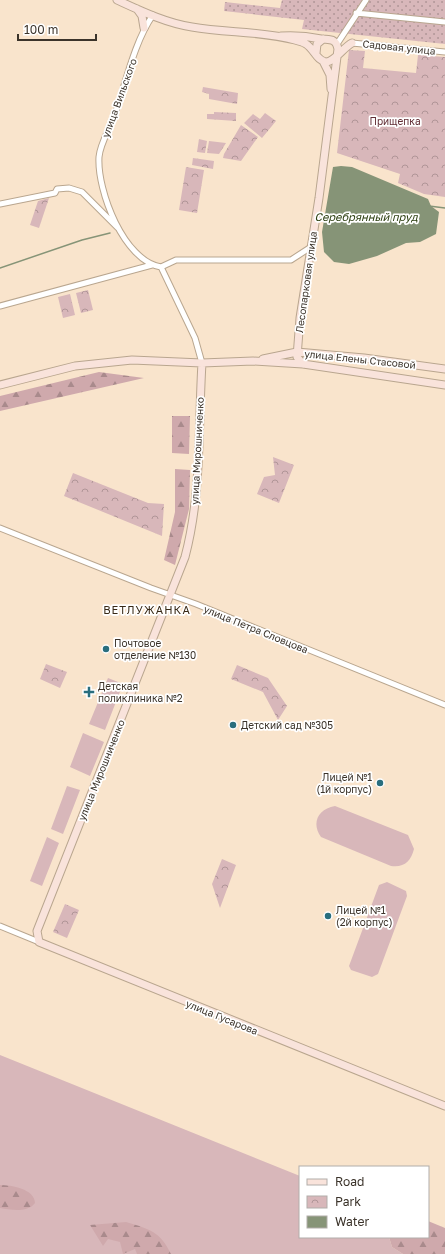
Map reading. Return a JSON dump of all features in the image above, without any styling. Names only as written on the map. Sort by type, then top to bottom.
[{"type":"main road","points":[[117,0],[153,15],[190,27],[280,36],[314,36],[329,39],[337,44]]},
{"type":"main road","points":[[137,9],[142,16],[144,28]]},
{"type":"main road","points":[[280,36],[302,42],[316,53],[318,58],[324,61],[333,60],[352,43]]},
{"type":"main road","points":[[316,53],[317,44],[323,39]]},
{"type":"main road","points":[[337,44],[343,42],[352,43]]},
{"type":"main road","points":[[332,93],[336,76],[338,54],[337,44]]},
{"type":"main road","points":[[324,61],[330,75],[332,93]]},
{"type":"main road","name":"Лесопарковая улица","points":[[297,352],[332,93]]},
{"type":"main road","points":[[297,352],[297,357],[303,364]]},
{"type":"main road","name":"улица Елены Стасовой","points":[[253,361],[297,352],[445,369]]},
{"type":"main road","name":"улица Елены Стасовой","points":[[0,385],[75,366],[110,362],[154,360],[202,363],[253,361],[303,364],[445,384]]},
{"type":"main road","name":"улица Мирошниченко","points":[[39,942],[37,931],[170,595],[190,538],[196,497],[202,363]]},
{"type":"main road","name":"улица Гусарова","points":[[39,942],[445,1106]]},
{"type":"street","points":[[337,44],[366,0]]},
{"type":"street","points":[[356,13],[445,22]]},
{"type":"street","name":"улица Вильского","points":[[120,231],[106,199],[99,157],[144,28],[153,15]]},
{"type":"street","name":"Садовая улица","points":[[352,43],[445,52]]},
{"type":"street","points":[[0,204],[54,193],[57,189],[69,188],[82,192],[120,231],[128,245],[138,256],[152,265],[161,267],[176,260],[291,260],[311,247]]},
{"type":"street","points":[[0,306],[152,265]]},
{"type":"street","points":[[161,267],[195,338],[202,363]]},
{"type":"street","name":"улица Петра Словцова","points":[[0,528],[445,705]]},
{"type":"street","name":"улица Гусарова","points":[[0,926],[39,942]]},
{"type":"green space","points":[[282,0],[445,0],[445,44],[302,29],[304,20],[224,11],[225,2],[280,8]]},
{"type":"green space","name":"Прищепка","points":[[349,50],[365,51],[363,68],[416,73],[418,55],[445,57],[445,197],[424,194],[398,183],[400,174],[337,153]]},
{"type":"green space","points":[[203,87],[238,93],[237,104],[209,99],[209,94],[202,92]]},
{"type":"green space","points":[[214,112],[236,113],[236,121],[207,119],[207,114],[214,114]]},
{"type":"green space","points":[[265,113],[276,121],[262,138],[244,123],[253,114],[260,119]]},
{"type":"green space","points":[[241,125],[258,137],[241,161],[223,158],[224,154]]},
{"type":"green space","points":[[199,139],[207,141],[205,153],[197,152]]},
{"type":"green space","points":[[209,141],[226,143],[219,154],[207,153]]},
{"type":"green space","points":[[193,158],[214,161],[213,169],[192,165]]},
{"type":"green space","points":[[186,167],[204,170],[197,213],[179,210]]},
{"type":"green space","points":[[49,198],[39,228],[30,225],[38,201]]},
{"type":"green space","points":[[88,290],[93,310],[81,313],[76,293]]},
{"type":"green space","points":[[70,294],[75,315],[63,318],[58,297]]},
{"type":"green space","points":[[99,372],[144,378],[0,411],[0,396]]},
{"type":"green space","points":[[172,416],[190,416],[189,454],[172,453]]},
{"type":"green space","points":[[273,457],[294,465],[279,503],[257,494],[264,477],[275,475]]},
{"type":"green space","points":[[175,469],[190,470],[189,509],[175,565],[164,560],[175,512]]},
{"type":"green space","points":[[73,473],[148,503],[164,504],[162,536],[64,496]]},
{"type":"green space","points":[[46,664],[67,672],[60,688],[40,679]]},
{"type":"green space","points":[[237,665],[268,678],[287,706],[278,720],[263,692],[231,679]]},
{"type":"green space","points":[[108,678],[123,684],[105,730],[89,724]]},
{"type":"green space","points":[[83,733],[104,742],[90,776],[70,767]]},
{"type":"green space","points":[[67,786],[80,790],[63,834],[51,829]]},
{"type":"green space","points":[[335,806],[408,835],[414,849],[409,860],[400,866],[391,866],[321,837],[317,827],[318,817],[324,810]]},
{"type":"green space","points":[[47,837],[59,843],[42,886],[30,881]]},
{"type":"green space","points":[[222,859],[236,865],[220,908],[212,884]]},
{"type":"green space","points":[[387,882],[406,891],[407,896],[378,974],[372,977],[351,970],[349,966],[379,885]]},
{"type":"green space","points":[[65,904],[79,910],[67,938],[53,932]]},
{"type":"green space","points":[[0,1055],[299,1176],[299,1238],[389,1238],[392,1247],[403,1254],[0,1254]]},
{"type":"green space","points":[[0,1185],[16,1187],[27,1191],[34,1198],[35,1203],[23,1210],[0,1208]]},
{"type":"green space","points":[[429,1221],[445,1228],[445,1254],[403,1254],[392,1247],[389,1238],[429,1238]]},
{"type":"green space","points":[[126,1222],[153,1232],[163,1240],[171,1254],[137,1254],[135,1249],[123,1254],[120,1242],[108,1239],[103,1246],[90,1225]]},
{"type":"water","name":"Серебрянный пруд","points":[[333,167],[352,167],[428,199],[431,206],[439,212],[436,234],[420,242],[406,243],[377,256],[349,264],[334,262],[324,252],[322,232]]},
{"type":"waterway","points":[[429,206],[445,208]]},
{"type":"waterway","points":[[0,268],[82,240],[110,233]]},
{"type":"place","name":"Почтовое отделение №130","points":[[106,649]]},
{"type":"place","name":"Детская поликлиника №2","points":[[89,692]]},
{"type":"place","name":"Детский сад №305","points":[[233,725]]},
{"type":"place","name":"Лицей №1 (1й корпус)","points":[[380,783]]},
{"type":"place","name":"Лицей №1 (2й корпус)","points":[[328,916]]},
{"type":"district","name":"ВЕТЛУЖАНКА","points":[[147,609]]}]
